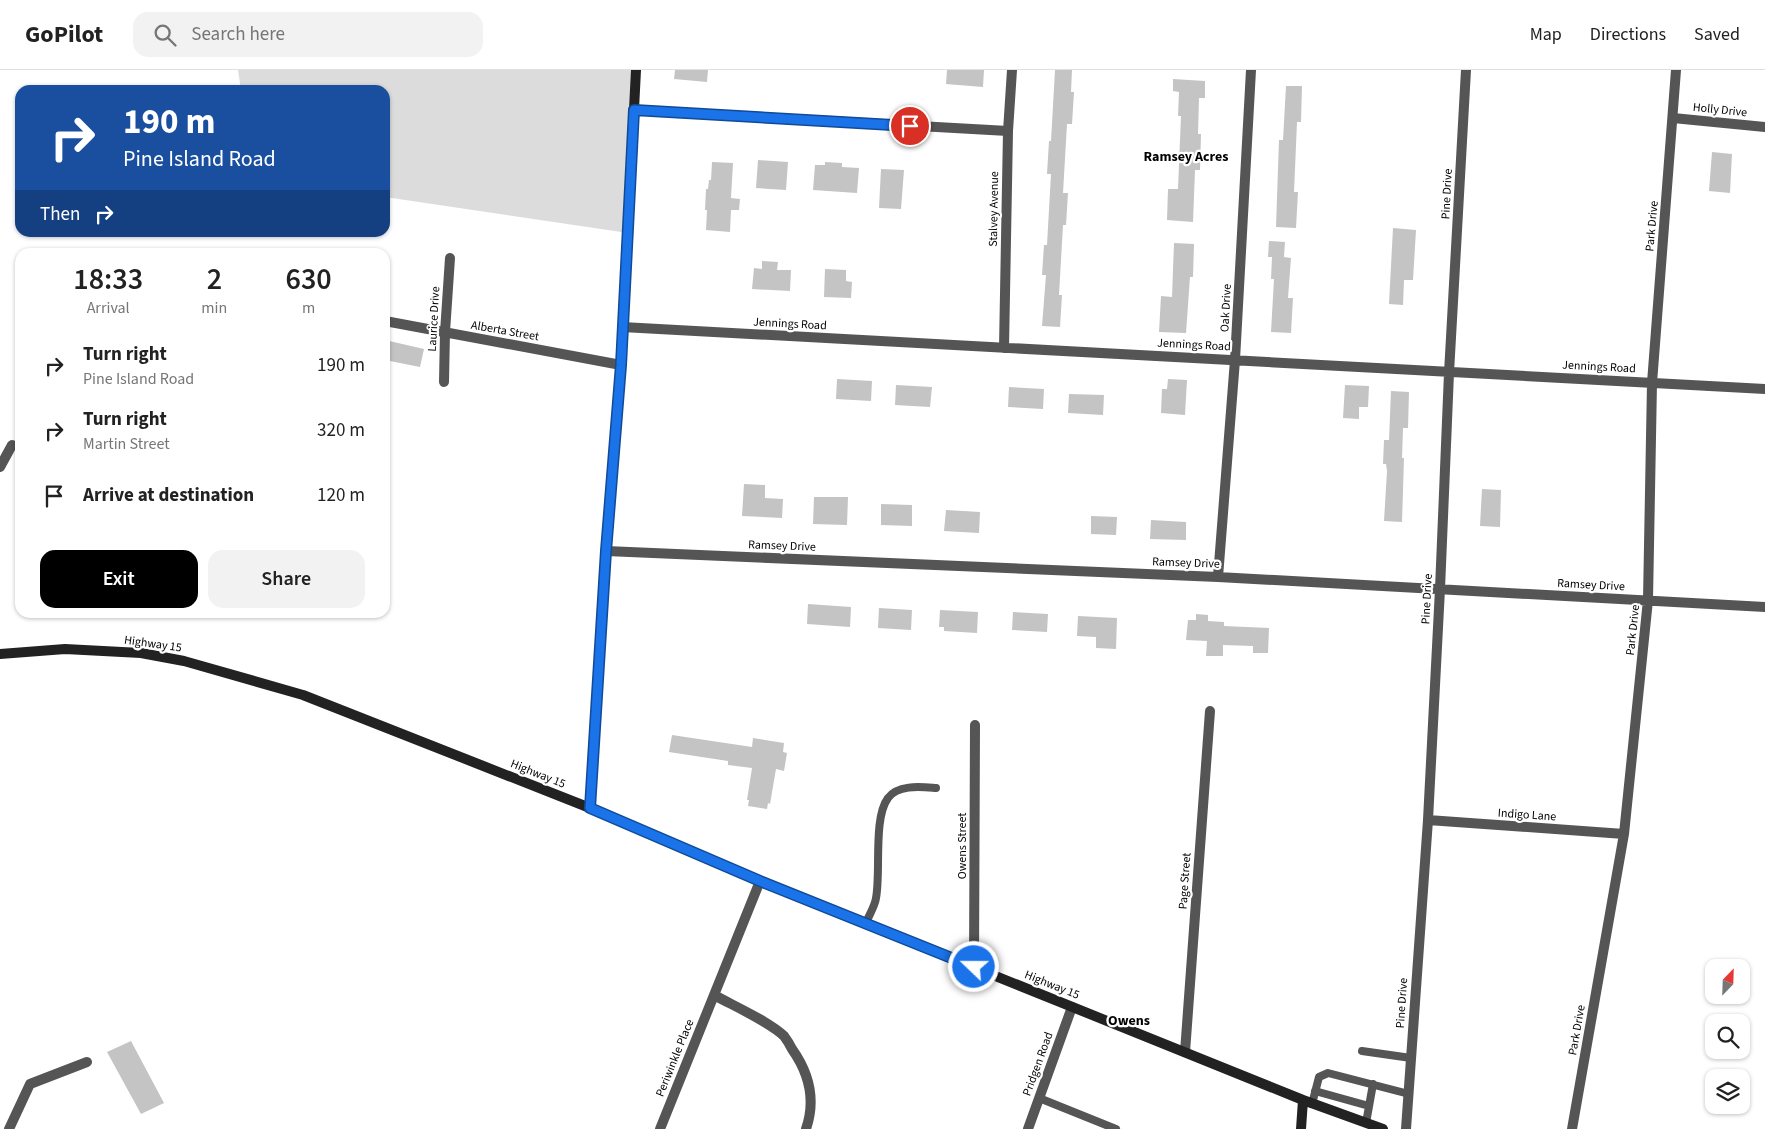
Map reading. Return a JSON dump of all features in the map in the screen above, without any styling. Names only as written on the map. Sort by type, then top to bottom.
[{"type":"main road","points":[[590,808],[606,551],[621,365],[636,70]]},
{"type":"main road","name":"Highway 15","points":[[0,654],[65,649],[141,653],[184,661],[303,694],[590,808],[760,881],[1307,1102],[1383,1129]]},
{"type":"main road","points":[[1301,1129],[1307,1102]]},
{"type":"street","name":"Stalvey Avenue","points":[[1004,348],[1008,131],[1012,70]]},
{"type":"street","name":"Oak Drive","points":[[1218,577],[1235,360],[1251,70]]},
{"type":"street","name":"Pine Drive","points":[[1406,1129],[1428,820],[1449,373],[1466,70]]},
{"type":"street","name":"Park Drive","points":[[1572,1129],[1624,834],[1648,600],[1652,383],[1676,70]]},
{"type":"street","points":[[634,110],[1008,131]]},
{"type":"street","name":"Holly Drive","points":[[1673,118],[1765,127]]},
{"type":"street","name":"Laurice Drive","points":[[444,382],[444,332],[450,258]]},
{"type":"street","name":"Alberta Street","points":[[390,322],[621,365]]},
{"type":"street","name":"Jennings Road","points":[[622,327],[1765,389]]},
{"type":"street","points":[[0,467],[12,445]]},
{"type":"street","name":"Ramsey Drive","points":[[606,551],[1218,577],[1765,607]]},
{"type":"street","name":"Page Street","points":[[1186,1052],[1210,712]]},
{"type":"street","name":"Owens Street","points":[[974,967],[976,726]]},
{"type":"street","name":"Indigo Lane","points":[[1428,820],[1624,834]]},
{"type":"street","name":"Periwinkle Place","points":[[660,1129],[760,881]]},
{"type":"street","points":[[714,996],[764,1022],[784,1036],[809,1081],[812,1100],[806,1129]]},
{"type":"street","name":"Pridgen Road","points":[[1028,1129],[1072,1007]]},
{"type":"street","points":[[9,1129],[30,1084],[87,1062]]},
{"type":"lane","points":[[866,923],[876,900],[881,814],[888,797],[901,790],[915,787],[936,788]]},
{"type":"lane","points":[[1362,1050],[1411,1058]]},
{"type":"lane","points":[[1307,1102],[1315,1091],[1319,1077],[1328,1073],[1409,1094]]},
{"type":"lane","points":[[1366,1123],[1373,1084]]},
{"type":"lane","points":[[1315,1091],[1369,1106]]},
{"type":"lane","points":[[1040,1098],[1116,1129]]},
{"type":"shaded area","points":[[238,70],[636,70],[628,233],[390,198],[390,85],[240,85]]},
{"type":"building","points":[[675,70],[708,70],[707,82],[674,79]]},
{"type":"building","points":[[947,70],[984,70],[983,87],[946,84]]},
{"type":"building","points":[[1055,70],[1072,70],[1071,92],[1074,92],[1072,124],[1067,124],[1063,193],[1068,193],[1066,225],[1063,225],[1059,295],[1062,295],[1060,327],[1042,326],[1046,275],[1042,275],[1044,245],[1047,245],[1051,174],[1047,174]]},
{"type":"building","points":[[1173,79],[1205,81],[1205,98],[1199,98],[1200,170],[1195,170],[1193,222],[1167,220],[1168,189],[1178,189],[1181,116],[1178,116],[1179,92],[1173,91]]},
{"type":"building","points":[[1286,86],[1302,86],[1301,122],[1297,122],[1294,192],[1298,192],[1296,228],[1276,227],[1279,140],[1283,140]]},
{"type":"building","points":[[1712,152],[1732,154],[1730,193],[1709,191]]},
{"type":"building","points":[[758,160],[788,162],[786,190],[756,188]]},
{"type":"building","points":[[712,162],[733,163],[731,198],[740,199],[739,210],[731,210],[730,232],[706,230],[706,189],[708,189],[709,180],[711,180]]},
{"type":"building","points":[[825,162],[842,163],[842,167],[859,168],[857,193],[813,190],[815,165],[825,165]]},
{"type":"building","points":[[881,169],[904,170],[901,209],[879,208]]},
{"type":"building","points":[[1393,228],[1416,230],[1413,280],[1404,280],[1403,305],[1389,304]]},
{"type":"building","points":[[1269,241],[1285,242],[1284,257],[1291,258],[1288,298],[1293,298],[1291,333],[1271,332],[1274,279],[1271,279],[1272,257],[1268,257]]},
{"type":"building","points":[[1174,243],[1194,244],[1193,277],[1190,277],[1186,333],[1159,332],[1161,296],[1172,297]]},
{"type":"building","points":[[762,261],[778,262],[777,270],[791,270],[790,291],[752,289],[754,268],[762,269]]},
{"type":"building","points":[[825,269],[846,270],[846,281],[852,282],[851,298],[824,297]]},
{"type":"building","points":[[390,341],[424,349],[420,367],[390,361]]},
{"type":"building","points":[[837,379],[872,381],[871,401],[836,399]]},
{"type":"building","points":[[1168,379],[1187,380],[1185,415],[1161,413],[1162,389],[1167,389]]},
{"type":"building","points":[[896,385],[932,387],[930,407],[895,405]]},
{"type":"building","points":[[1345,385],[1369,386],[1368,407],[1359,407],[1359,419],[1343,418]]},
{"type":"building","points":[[1009,387],[1044,389],[1043,409],[1008,407]]},
{"type":"building","points":[[1391,391],[1409,392],[1408,428],[1403,428],[1402,522],[1384,521],[1387,471],[1386,464],[1383,464],[1384,440],[1389,440]]},
{"type":"building","points":[[1069,394],[1104,395],[1103,415],[1068,413]]},
{"type":"building","points":[[744,484],[765,485],[765,498],[783,499],[782,518],[742,516]]},
{"type":"building","points":[[1482,489],[1501,490],[1500,527],[1480,526]]},
{"type":"building","points":[[814,497],[848,497],[847,525],[813,524]]},
{"type":"building","points":[[881,504],[912,505],[912,526],[881,525]]},
{"type":"building","points":[[946,510],[980,512],[979,533],[944,531]]},
{"type":"building","points":[[1091,516],[1117,517],[1116,535],[1091,534]]},
{"type":"building","points":[[1151,520],[1186,522],[1186,540],[1150,539]]},
{"type":"building","points":[[808,604],[851,607],[850,627],[807,624]]},
{"type":"building","points":[[879,608],[912,610],[911,630],[878,628]]},
{"type":"building","points":[[940,610],[978,612],[977,633],[944,631],[944,627],[939,627]]},
{"type":"building","points":[[1013,612],[1048,614],[1047,632],[1012,630]]},
{"type":"building","points":[[1196,614],[1208,615],[1208,621],[1224,622],[1224,626],[1269,628],[1268,653],[1253,653],[1253,646],[1223,645],[1223,656],[1206,656],[1207,641],[1186,640],[1188,620],[1196,620]]},
{"type":"building","points":[[1078,616],[1117,618],[1116,649],[1096,648],[1096,637],[1077,636]]},
{"type":"building","points":[[672,735],[752,747],[753,738],[784,743],[783,752],[787,753],[784,771],[776,769],[770,804],[768,803],[767,809],[748,806],[749,800],[747,800],[752,768],[728,765],[728,761],[669,752]]},
{"type":"building","points":[[131,1041],[164,1103],[141,1114],[107,1052]]},
{"type":"district","name":"Ramsey Acres","points":[[1186,157]]},
{"type":"district","name":"Owens","points":[[1129,1021]]},
{"type":"route","points":[[910,126],[634,110],[621,365],[606,551],[590,808],[760,881],[974,967]]}]
